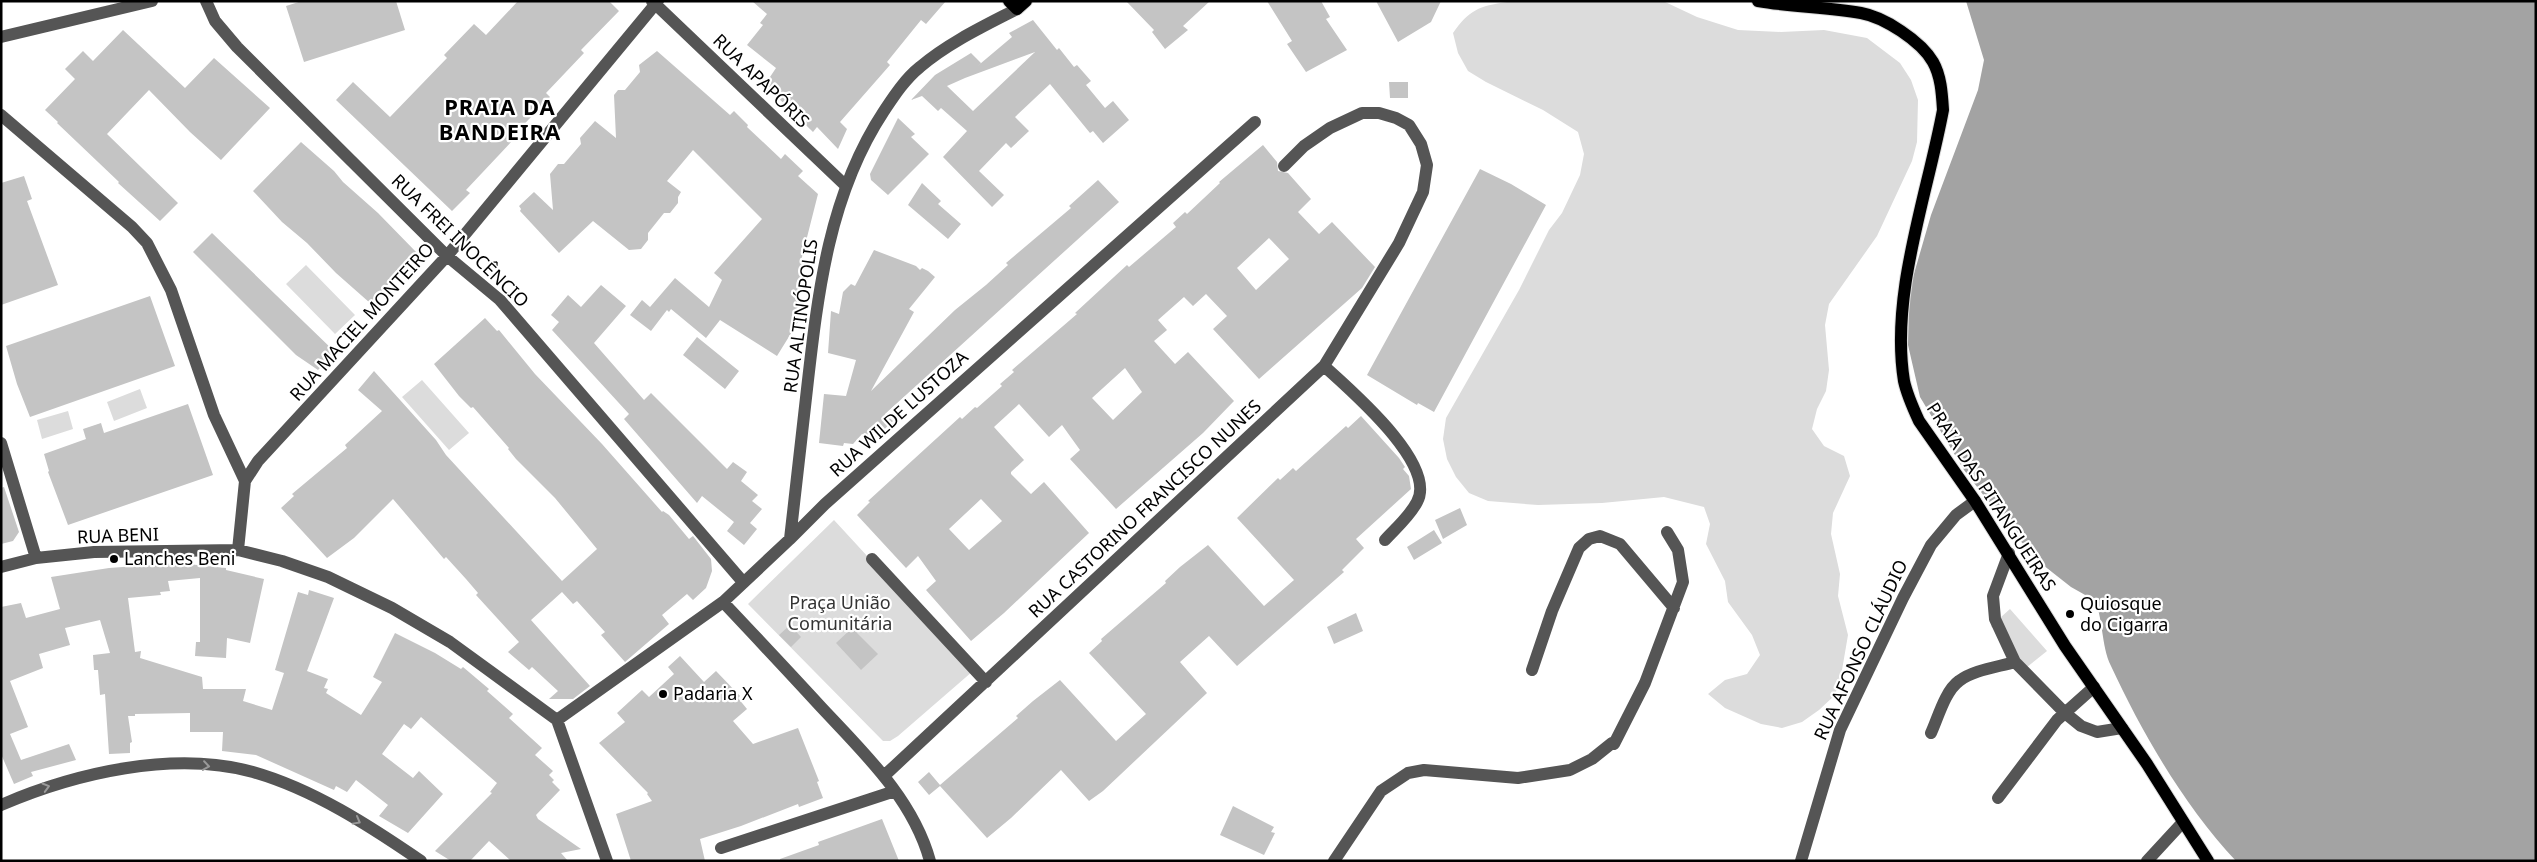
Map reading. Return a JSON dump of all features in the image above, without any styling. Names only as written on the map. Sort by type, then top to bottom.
[{"type":"main road","name":"PRAIA DAS PITANGUEIRAS","points":[[1758,1],[1793,8],[1862,13],[1901,31],[1918,43],[1933,61],[1941,85],[1943,110],[1905,284],[1901,337],[1904,382],[1909,400],[1919,421],[1975,501],[2065,646],[2122,728],[2208,861]]},
{"type":"street","points":[[1,37],[152,1]]},
{"type":"street","name":"RUA FREI INOCÊNCIO","points":[[206,1],[215,21],[237,47],[447,256],[500,300],[743,582]]},
{"type":"street","name":"RUA MACIEL MONTEIRO","points":[[245,481],[258,461],[447,256],[655,2]]},
{"type":"street","name":"RUA APAPÓRIS","points":[[655,2],[846,186]]},
{"type":"street","name":"RUA ALTINÓPOLIS","points":[[790,539],[817,304],[831,230],[846,186],[871,129],[894,95],[919,67],[1017,4]]},
{"type":"street","name":"RUA CASTORINO FRANCISCO NUNES","points":[[884,775],[1324,366],[1399,243],[1423,192],[1426,165],[1421,144],[1409,125],[1396,118],[1379,113],[1362,113],[1330,128],[1304,146],[1284,166]]},
{"type":"street","points":[[1,114],[132,227],[147,243],[171,290],[214,415],[245,481],[238,550]]},
{"type":"street","name":"RUA WILDE LUSTOZA","points":[[557,720],[723,602],[825,504],[1255,122]]},
{"type":"street","points":[[1324,366],[1392,432],[1417,472],[1420,488],[1418,502],[1385,540]]},
{"type":"street","points":[[1,443],[36,558]]},
{"type":"street","name":"RUA AFONSO CLÁUDIO","points":[[1801,861],[1840,730],[1906,590],[1931,545],[1956,515],[1975,501]]},
{"type":"street","points":[[1334,861],[1381,791],[1408,773],[1424,770],[1518,778],[1570,770],[1592,759],[1612,743],[1614,744],[1645,683],[1683,582],[1678,550],[1667,532]]},
{"type":"street","points":[[1532,670],[1552,612],[1579,548],[1589,539],[1600,536],[1620,544],[1674,608]]},
{"type":"street","name":"RUA BENI","points":[[1,567],[36,558],[128,551],[238,550],[282,561],[328,577],[392,608],[450,642],[557,720]]},
{"type":"street","points":[[2009,553],[1993,596],[1995,619],[2015,662],[2065,713],[2081,726],[2097,732],[2122,728]]},
{"type":"street","points":[[872,559],[986,682]]},
{"type":"street","points":[[723,602],[884,775],[913,820],[930,861]]},
{"type":"street","points":[[1931,733],[1951,690],[1958,681],[1970,675],[2015,662]]},
{"type":"street","points":[[1998,798],[2065,713],[2094,687]]},
{"type":"street","points":[[557,720],[571,756],[576,779],[607,861]]},
{"type":"street","points":[[1,805],[42,788],[124,768],[204,765],[252,772],[289,784],[369,827],[421,861]]},
{"type":"street","points":[[721,848],[895,791]]},
{"type":"street","points":[[2147,861],[2183,822]]},
{"type":"green space","points":[[1663,1],[1697,17],[1738,30],[1781,32],[1824,30],[1867,38],[1900,63],[1911,80],[1918,100],[1917,142],[1912,161],[1877,236],[1829,304],[1825,325],[1829,370],[1826,391],[1817,409],[1812,429],[1824,446],[1844,456],[1850,476],[1833,513],[1831,534],[1840,574],[1838,596],[1848,635],[1841,676],[1835,695],[1819,710],[1802,722],[1782,728],[1761,724],[1725,708],[1708,694],[1725,680],[1747,674],[1760,655],[1752,635],[1728,602],[1725,581],[1706,544],[1710,524],[1704,507],[1664,497],[1602,503],[1538,505],[1488,501],[1469,493],[1456,477],[1447,459],[1443,439],[1446,418],[1519,290],[1549,230],[1562,213],[1580,175],[1584,154],[1578,132],[1543,110],[1468,71],[1458,53],[1453,33],[1464,19],[1476,10],[1489,5],[1507,2]]},
{"type":"green space","points":[[306,265],[355,315],[335,334],[286,284]]},
{"type":"green space","points":[[422,380],[469,433],[449,450],[402,397]]},
{"type":"green space","points":[[140,389],[147,408],[114,421],[107,402]]},
{"type":"green space","points":[[68,411],[73,429],[42,439],[37,420]]},
{"type":"green space","name":"Praça União Comunitária","points":[[834,520],[973,671],[890,741],[883,741],[748,604]]},
{"type":"green space","points":[[2010,609],[2047,651],[2027,667],[1991,626]]},
{"type":"shaded area","points":[[1966,1],[2536,1],[2536,861],[2236,861],[2217,840],[2182,793],[2136,717],[2108,658],[2099,613],[2094,600],[2071,587],[2043,565],[2012,532],[1964,470],[1920,397],[1908,345],[1909,291],[1931,215],[1978,90],[1984,60]]},
{"type":"building","points":[[302,1],[396,1],[405,30],[304,62],[286,6]]},
{"type":"building","points":[[518,1],[609,1],[619,11],[581,50],[584,53],[546,93],[550,97],[466,190],[470,193],[452,211],[336,100],[353,82],[390,117],[447,58],[444,55],[474,24],[486,35]]},
{"type":"building","points":[[752,1],[946,1],[926,24],[921,20],[887,62],[890,65],[840,122],[847,129],[838,149],[817,127],[813,132],[767,87],[771,83],[768,80],[776,68],[747,45],[763,25],[760,23],[767,14]]},
{"type":"building","points":[[1126,1],[1210,1],[1183,26],[1188,30],[1165,49],[1152,32],[1154,30]]},
{"type":"building","points":[[1267,1],[1321,1],[1330,17],[1326,19],[1347,50],[1306,72],[1287,44],[1292,41]]},
{"type":"building","points":[[1376,1],[1441,1],[1431,22],[1398,42]]},
{"type":"building","points":[[1033,20],[1057,50],[1059,48],[1074,67],[1077,65],[1091,81],[1086,85],[1105,108],[1113,101],[1129,120],[1103,143],[1093,131],[1090,133],[1050,84],[1015,117],[1029,131],[1011,148],[1006,143],[979,171],[1004,195],[992,207],[943,157],[967,131],[941,108],[938,111],[922,96],[911,100],[935,75],[971,53],[981,63],[974,69],[1012,37],[1009,33]],"holes":[[[1035,52],[973,111],[947,86]]]},
{"type":"building","points":[[123,30],[185,88],[214,58],[270,108],[221,160],[190,132],[149,90],[107,134],[178,203],[160,221],[118,183],[45,110],[75,79],[65,69],[83,51],[93,61]]},
{"type":"building","points":[[657,51],[730,115],[734,111],[748,125],[747,127],[781,159],[785,154],[803,171],[798,176],[818,194],[801,261],[805,263],[796,306],[801,307],[798,322],[777,356],[720,320],[706,338],[671,309],[669,312],[667,310],[651,331],[630,315],[642,300],[650,307],[675,278],[709,307],[722,280],[714,273],[762,219],[693,150],[667,181],[681,192],[678,197],[678,203],[670,213],[664,213],[648,233],[648,240],[641,249],[629,250],[593,221],[559,253],[520,211],[519,206],[534,192],[553,210],[550,174],[558,164],[564,164],[581,144],[580,138],[595,121],[616,138],[614,95],[618,90],[625,90],[640,72],[639,65]]},
{"type":"building","points":[[1389,82],[1408,82],[1408,98],[1390,98]]},
{"type":"building","points":[[898,118],[915,134],[911,137],[929,154],[888,195],[871,180],[870,174]]},
{"type":"building","points":[[301,142],[378,213],[418,254],[370,303],[282,222],[253,191]]},
{"type":"building","points":[[1263,145],[1277,162],[1278,171],[1288,173],[1311,199],[1298,212],[1319,234],[1332,222],[1375,267],[1362,288],[1259,379],[1213,329],[1227,316],[1206,294],[1193,306],[1184,297],[1158,320],[1167,330],[1154,341],[1175,364],[1188,352],[1234,401],[1203,433],[1116,509],[1070,459],[1080,450],[1062,425],[1049,437],[1019,404],[994,427],[1024,460],[1011,474],[1031,494],[1044,482],[1089,533],[1004,613],[971,641],[926,590],[936,581],[918,556],[906,568],[857,515],[870,502],[868,501],[960,417],[962,419],[975,407],[977,408],[1002,386],[1000,384],[1014,372],[1012,370],[1077,314],[1075,313],[1127,265],[1129,267],[1176,227],[1173,223],[1185,212],[1187,214],[1219,182]],"holes":[[[1269,238],[1289,259],[1256,290],[1237,268]],[[1125,368],[1142,392],[1113,420],[1092,398]],[[981,499],[1002,521],[969,550],[949,529]]]},
{"type":"building","points":[[1480,169],[1511,184],[1546,205],[1434,412],[1418,403],[1417,405],[1367,375]]},
{"type":"building","points":[[24,176],[32,199],[27,201],[58,285],[1,305],[1,183]]},
{"type":"building","points":[[1098,180],[1119,202],[885,414],[893,421],[873,440],[862,434],[853,444],[844,443],[843,446],[819,443],[824,394],[846,396],[856,360],[828,353],[831,311],[839,314],[843,292],[851,284],[855,286],[874,250],[916,266],[920,270],[922,268],[935,277],[909,309],[914,312],[871,391],[955,310],[986,285],[1008,265],[1006,263],[1071,208],[1069,206]]},
{"type":"building","points":[[922,183],[941,201],[938,204],[961,224],[948,239],[908,205]]},
{"type":"building","points":[[212,233],[335,352],[318,370],[296,355],[193,252]]},
{"type":"building","points":[[601,285],[626,306],[594,343],[644,400],[651,393],[727,469],[733,462],[747,472],[741,481],[758,495],[752,501],[762,509],[750,523],[757,529],[744,545],[727,531],[734,522],[702,496],[697,503],[624,419],[629,414],[552,330],[559,322],[551,315],[568,295],[581,307]]},
{"type":"building","points":[[150,296],[175,366],[30,417],[17,384],[6,346]]},
{"type":"building","points":[[485,318],[497,331],[499,330],[535,374],[602,444],[662,512],[669,515],[689,539],[693,536],[711,559],[712,571],[706,588],[693,600],[687,594],[662,615],[669,624],[625,662],[601,635],[605,632],[577,601],[573,604],[562,592],[531,620],[590,686],[573,699],[549,699],[558,691],[532,667],[529,670],[508,652],[519,642],[476,595],[478,593],[466,579],[446,557],[444,559],[393,499],[354,538],[327,558],[281,508],[294,496],[292,494],[347,448],[345,445],[382,411],[358,390],[374,371],[436,440],[446,455],[562,581],[597,549],[555,498],[516,459],[509,448],[473,407],[471,408],[459,396],[434,364]]},
{"type":"building","points":[[697,337],[739,371],[725,389],[683,355]]},
{"type":"building","points":[[188,404],[213,475],[68,525],[48,472],[44,454],[86,439],[83,429],[101,423],[104,433]]},
{"type":"building","points":[[1361,416],[1399,458],[1405,467],[1403,469],[1409,476],[1411,489],[1356,539],[1364,548],[1342,570],[1344,572],[1237,666],[1209,636],[1180,662],[1207,693],[1103,791],[1089,801],[1061,770],[1011,818],[987,838],[940,786],[929,795],[918,782],[929,772],[940,785],[1018,718],[1016,716],[1033,701],[1060,680],[1116,741],[1146,714],[1089,653],[1102,641],[1101,639],[1166,583],[1165,581],[1180,567],[1208,545],[1264,606],[1294,580],[1237,518],[1278,478],[1280,480],[1293,468],[1296,471],[1346,426],[1348,428]]},
{"type":"building","points":[[4,487],[19,532],[13,541],[1,544],[1,488]]},
{"type":"building","points":[[1460,508],[1467,525],[1443,539],[1435,520]]},
{"type":"building","points":[[1434,530],[1442,543],[1414,560],[1407,547]]},
{"type":"building","points":[[178,563],[226,568],[226,570],[264,579],[250,643],[227,638],[226,658],[195,656],[196,642],[200,642],[200,578],[168,581],[170,591],[160,592],[161,595],[128,598],[135,652],[141,651],[140,658],[202,677],[203,689],[246,689],[243,701],[272,710],[284,673],[275,670],[298,592],[308,595],[309,590],[334,598],[307,671],[328,679],[324,688],[328,689],[326,693],[361,715],[382,682],[373,677],[395,633],[435,653],[461,669],[463,667],[489,689],[487,691],[513,714],[509,718],[542,748],[535,755],[553,771],[549,775],[554,780],[552,782],[560,790],[536,815],[538,819],[581,849],[561,853],[568,861],[511,861],[489,841],[470,861],[451,861],[435,851],[492,793],[490,792],[497,783],[421,717],[411,729],[404,724],[382,754],[413,778],[419,771],[443,794],[408,833],[379,816],[388,805],[356,780],[347,792],[336,786],[334,790],[256,755],[222,751],[223,732],[190,732],[190,713],[135,714],[135,716],[128,716],[132,742],[130,743],[130,753],[109,754],[105,694],[100,695],[98,670],[94,670],[93,655],[110,653],[100,620],[65,628],[70,645],[39,654],[43,668],[10,681],[28,727],[10,734],[21,760],[69,744],[76,760],[31,772],[33,776],[14,784],[1,754],[1,607],[21,603],[26,618],[60,609],[51,577],[109,568]]},
{"type":"building","points":[[1356,613],[1363,631],[1334,644],[1327,627]]},
{"type":"building","points":[[790,625],[801,637],[791,647],[779,635]]},
{"type":"building","points":[[852,628],[878,654],[861,670],[836,643]]},
{"type":"building","points":[[680,656],[704,682],[716,671],[740,696],[738,698],[747,709],[733,721],[753,744],[798,728],[819,781],[817,782],[823,798],[799,807],[798,804],[741,826],[700,839],[705,861],[631,861],[616,814],[652,801],[648,793],[599,743],[625,722],[617,713],[642,690],[649,697],[674,674],[668,667]]},
{"type":"building","points":[[1233,806],[1274,827],[1271,832],[1275,833],[1264,855],[1220,835]]},
{"type":"building","points":[[882,819],[899,861],[780,861],[780,859],[819,845],[818,842]]},
{"type":"place","name":"Lanches Beni","points":[[114,559]]},
{"type":"place","name":"Quiosque do Cigarra","points":[[2070,614]]},
{"type":"place","name":"Padaria X","points":[[663,694]]},
{"type":"district","name":"PRAIA DA BANDEIRA","points":[[500,120]]}]
